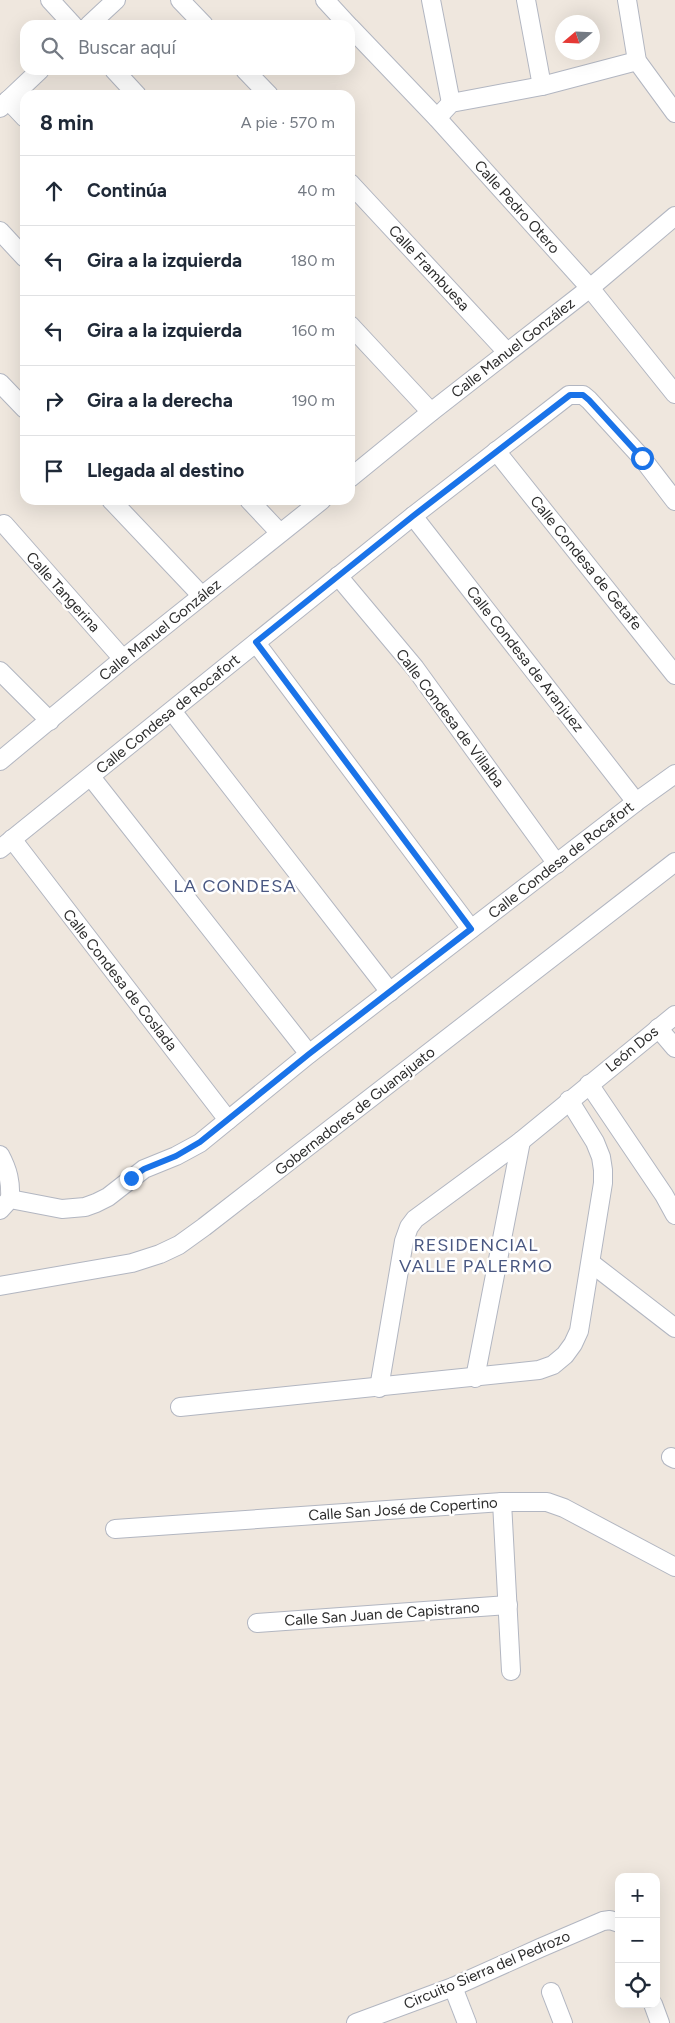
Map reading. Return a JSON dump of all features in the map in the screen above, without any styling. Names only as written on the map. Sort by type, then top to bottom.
[{"type":"street","points":[[50,0],[68,20]]},
{"type":"street","points":[[94,20],[116,0]]},
{"type":"street","points":[[180,0],[199,20]]},
{"type":"street","name":"Calle Pedro Otero","points":[[325,0],[343,20]]},
{"type":"street","points":[[431,0],[451,102]]},
{"type":"street","points":[[526,0],[542,86]]},
{"type":"street","points":[[627,0],[637,61],[675,113]]},
{"type":"street","name":"Calle Pedro Otero","points":[[355,32],[437,118],[590,288],[675,394]]},
{"type":"street","points":[[437,118],[451,102],[542,86],[637,61]]},
{"type":"street","points":[[20,115],[4,104],[35,75]]},
{"type":"street","points":[[119,75],[132,90]]},
{"type":"street","points":[[250,75],[263,90]]},
{"type":"street","name":"Calle Frambuesa","points":[[355,188],[507,352]]},
{"type":"street","name":"Calle Manuel González","points":[[355,471],[590,288],[675,216]]},
{"type":"street","points":[[0,231],[20,253]]},
{"type":"street","points":[[355,330],[431,412]]},
{"type":"street","points":[[0,383],[20,404]]},
{"type":"street","name":"Calle Condesa de Rocafort","points":[[6,844],[338,576],[562,399],[575,394],[583,395],[642,458],[675,500]]},
{"type":"street","name":"Calle Condesa de Getafe","points":[[496,451],[675,675]]},
{"type":"street","points":[[116,505],[202,596]]},
{"type":"street","points":[[254,505],[280,533]]},
{"type":"street","name":"Calle Manuel González","points":[[0,762],[123,659],[316,505]]},
{"type":"street","name":"Calle Condesa de Aranjuez","points":[[413,516],[636,802]]},
{"type":"street","name":"Calle Tangerina","points":[[4,524],[123,659]]},
{"type":"street","name":"Calle Condesa de Villalba","points":[[338,576],[415,668],[557,864]]},
{"type":"street","points":[[256,642],[471,929]]},
{"type":"street","points":[[0,671],[50,721]]},
{"type":"street","points":[[172,711],[390,992]]},
{"type":"street","name":"Calle Condesa de Rocafort","points":[[5,1205],[62,1209],[96,1204],[144,1169],[176,1156],[200,1142],[309,1054],[675,774]]},
{"type":"street","points":[[90,777],[309,1054]]},
{"type":"street","name":"Calle Condesa de Coslada","points":[[6,844],[228,1120]]},
{"type":"street","name":"Gobernadores de Guanajuato","points":[[0,1286],[132,1263],[160,1254],[179,1245],[675,862]]},
{"type":"street","name":"León Dos","points":[[379,1388],[404,1241],[409,1227],[415,1219],[521,1141],[675,1015]]},
{"type":"street","points":[[658,1028],[675,1048]]},
{"type":"street","points":[[589,1084],[664,1195],[675,1215]]},
{"type":"street","points":[[180,1407],[540,1370],[553,1365],[566,1355],[579,1331],[604,1170],[596,1142],[569,1100]]},
{"type":"street","points":[[475,1378],[521,1141]]},
{"type":"street","points":[[0,1155],[8,1170],[11,1186],[5,1205]]},
{"type":"street","points":[[591,1263],[675,1328]]},
{"type":"street","points":[[502,1502],[511,1671]]},
{"type":"street","name":"Calle San José de Copertino","points":[[115,1529],[502,1502],[547,1502],[564,1508],[675,1567]]},
{"type":"street","name":"Calle San Juan de Capistrano","points":[[257,1622],[508,1605]]},
{"type":"street","name":"Circuito Sierra del Pedrozo","points":[[356,2023],[373,2020],[603,1922],[610,1920],[615,1922]]},
{"type":"street","points":[[453,1987],[467,2023]]},
{"type":"street","points":[[551,1992],[563,2023]]},
{"type":"street","points":[[655,2008],[660,2023]]},
{"type":"district","name":"LA CONDESA","points":[[235,886]]},
{"type":"district","name":"RESIDENCIAL VALLE PALERMO","points":[[476,1255]]},
{"type":"route","points":[[131,1178],[144,1169],[176,1156],[200,1142],[309,1054],[471,929],[256,642],[413,516],[562,399],[570,395],[583,395],[589,400],[642,458]]}]
